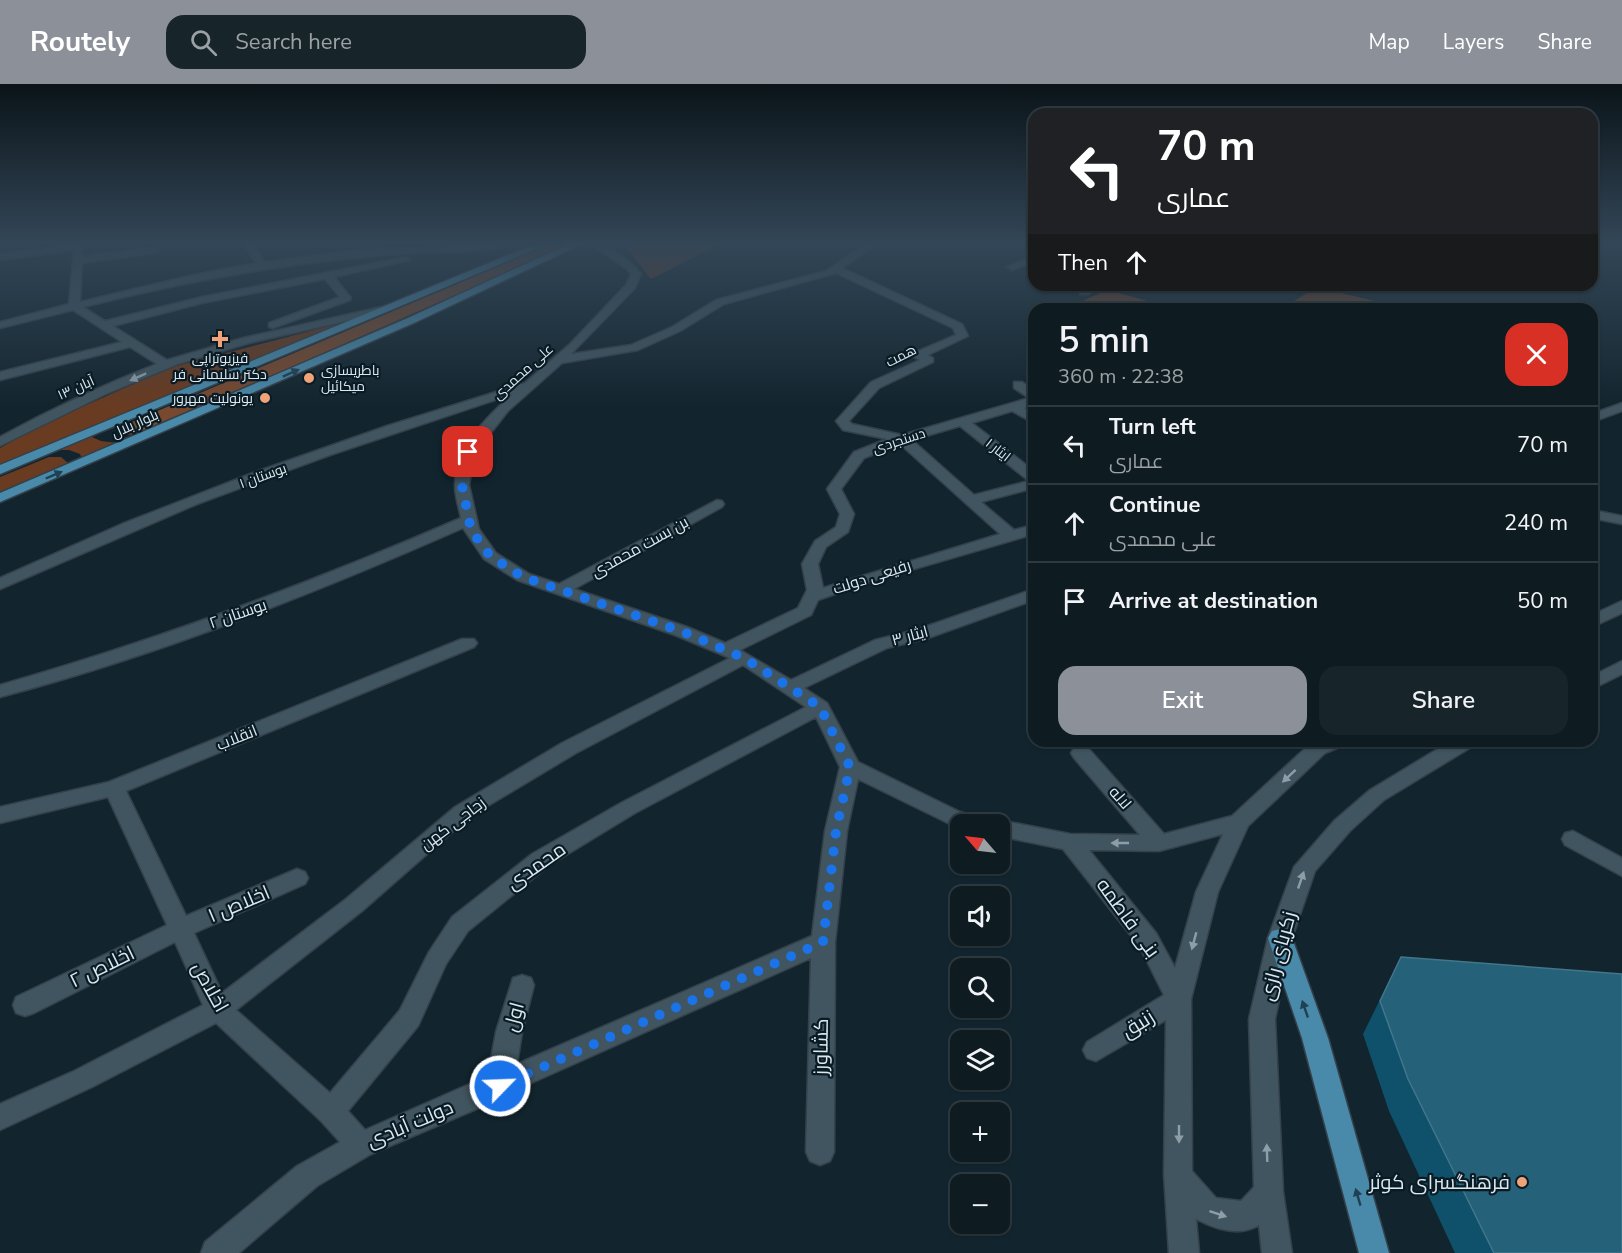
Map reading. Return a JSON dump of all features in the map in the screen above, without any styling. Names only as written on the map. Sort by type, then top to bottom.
[{"type":"main road","name":"بلوار بلال","points":[[0,470],[417,299]]},
{"type":"main road","name":"بلوار بلال","points":[[0,498],[459,299]]},
{"type":"main road","points":[[102,428],[99,433],[102,438],[110,441],[136,440]]},
{"type":"main road","points":[[1280,938],[1315,1038],[1374,1253]]},
{"type":"street","points":[[74,299],[74,306]]},
{"type":"street","points":[[0,325],[105,299]]},
{"type":"street","points":[[103,325],[209,299]]},
{"type":"street","points":[[74,306],[165,365],[342,299]]},
{"type":"street","name":"علی محمدی","points":[[619,299],[558,360],[504,408],[468,452],[462,485],[471,530],[490,556],[523,577],[681,631],[734,654],[791,687],[820,707]]},
{"type":"street","points":[[558,360],[634,348],[676,329],[720,302],[733,299]]},
{"type":"street","name":"همت","points":[[899,299],[958,326],[962,336],[918,355],[928,360],[875,385],[842,421],[848,427],[903,439]]},
{"type":"street","name":"۱۳ آبان","points":[[0,440],[165,365],[275,334],[397,307]]},
{"type":"street","points":[[0,376],[132,343]]},
{"type":"street","name":"بوستان ۱","points":[[0,584],[161,513],[429,417],[532,383]]},
{"type":"street","points":[[1018,385],[1028,392]]},
{"type":"street","name":"دستجردی","points":[[812,597],[816,590],[810,564],[820,544],[843,529],[847,514],[834,489],[859,455],[903,439],[1028,403]]},
{"type":"street","points":[[1014,407],[1028,415]]},
{"type":"street","points":[[1598,416],[1622,408]]},
{"type":"street","name":"۱ ایثار","points":[[963,422],[1028,473]]},
{"type":"street","points":[[903,439],[1011,536]]},
{"type":"street","points":[[970,500],[1028,486]]},
{"type":"street","name":"بن بست محمدی","points":[[562,589],[717,504]]},
{"type":"street","points":[[1598,514],[1622,504]]},
{"type":"street","points":[[1598,515],[1622,520]]},
{"type":"street","name":"بوستان ۲","points":[[0,691],[54,676],[260,607],[470,520]]},
{"type":"street","name":"رفیعی دولت","points":[[734,654],[805,611],[812,597],[860,580],[1028,531]]},
{"type":"street","name":"ایثار ۳","points":[[791,687],[881,644],[922,634],[1028,597]]},
{"type":"street","points":[[1598,618],[1622,606]]},
{"type":"street","name":"انقلاب","points":[[0,815],[114,789],[468,643]]},
{"type":"street","name":"زجاجی کهن","points":[[218,1010],[354,905],[462,812],[734,654]]},
{"type":"street","points":[[1598,680],[1622,668]]},
{"type":"street","points":[[820,707],[850,767],[950,816]]},
{"type":"street","name":"محمدی","points":[[331,1112],[409,1018],[437,959],[460,924],[540,860],[627,808],[820,707]]},
{"type":"street","points":[[1185,1253],[1178,1174],[1179,999],[1207,892],[1239,822],[1316,747]]},
{"type":"street","name":"زکریای رازی","points":[[1277,1253],[1269,1192],[1262,1019],[1280,938],[1305,867],[1342,826],[1377,795],[1456,747]]},
{"type":"street","name":"لاله","points":[[1081,753],[1159,843]]},
{"type":"street","name":"کشاورز","points":[[820,1152],[823,942],[836,831],[850,767]]},
{"type":"street","name":"اخلاص","points":[[114,789],[218,1010],[331,1112],[361,1145]]},
{"type":"street","points":[[1010,830],[1070,842],[1159,843],[1239,822]]},
{"type":"street","points":[[1573,839],[1622,868]]},
{"type":"street","name":"بنی فاطمه","points":[[1070,842],[1148,940],[1179,999]]},
{"type":"street","name":"اخلاص ۱","points":[[180,929],[297,878]]},
{"type":"street","name":"اخلاص ۲","points":[[25,1005],[180,929]]},
{"type":"street","name":"دولت آبادی","points":[[216,1253],[307,1176],[361,1145],[500,1086],[823,942]]},
{"type":"street","name":"اول","points":[[500,1086],[509,1032],[522,985]]},
{"type":"street","name":"زنبق","points":[[1096,1050],[1179,999]]},
{"type":"street","points":[[0,1117],[83,1079],[218,1010]]},
{"type":"street","points":[[1178,1174],[1200,1206],[1221,1217],[1247,1216],[1269,1192]]},
{"type":"shaded area","points":[[422,299],[447,299],[142,433],[127,435],[119,433],[122,426]]},
{"type":"shaded area","points":[[1088,299],[1138,299],[1155,303],[1078,303]]},
{"type":"shaded area","points":[[1298,299],[1364,299],[1383,303],[1291,303]]},
{"type":"shaded area","points":[[364,317],[0,467],[0,448],[41,425],[172,367]]},
{"type":"shaded area","points":[[93,434],[92,437],[101,441],[117,443],[82,459],[80,454],[69,450],[53,450]]},
{"type":"shaded area","points":[[49,457],[61,457],[68,463],[0,493],[0,477]]},
{"type":"building","name":"فرهنگسرای کوثر","points":[[1401,957],[1622,974],[1622,1253],[1494,1253],[1408,1079],[1380,1001]]},
{"type":"place","name":"فیزیوتراپی دکتر سلیمانی فر","points":[[220,339]]},
{"type":"place","name":"باطریسازی میکائیل","points":[[309,378]]},
{"type":"place","name":"یونولیت مهرور","points":[[265,398]]},
{"type":"place","name":"فرهنگسرای کوثر","points":[[1522,1182]]},
{"type":"route","points":[[468,452],[462,485],[471,530],[490,556],[523,577],[681,631],[744,658],[820,707],[850,767],[836,831],[823,942],[500,1086]]}]
